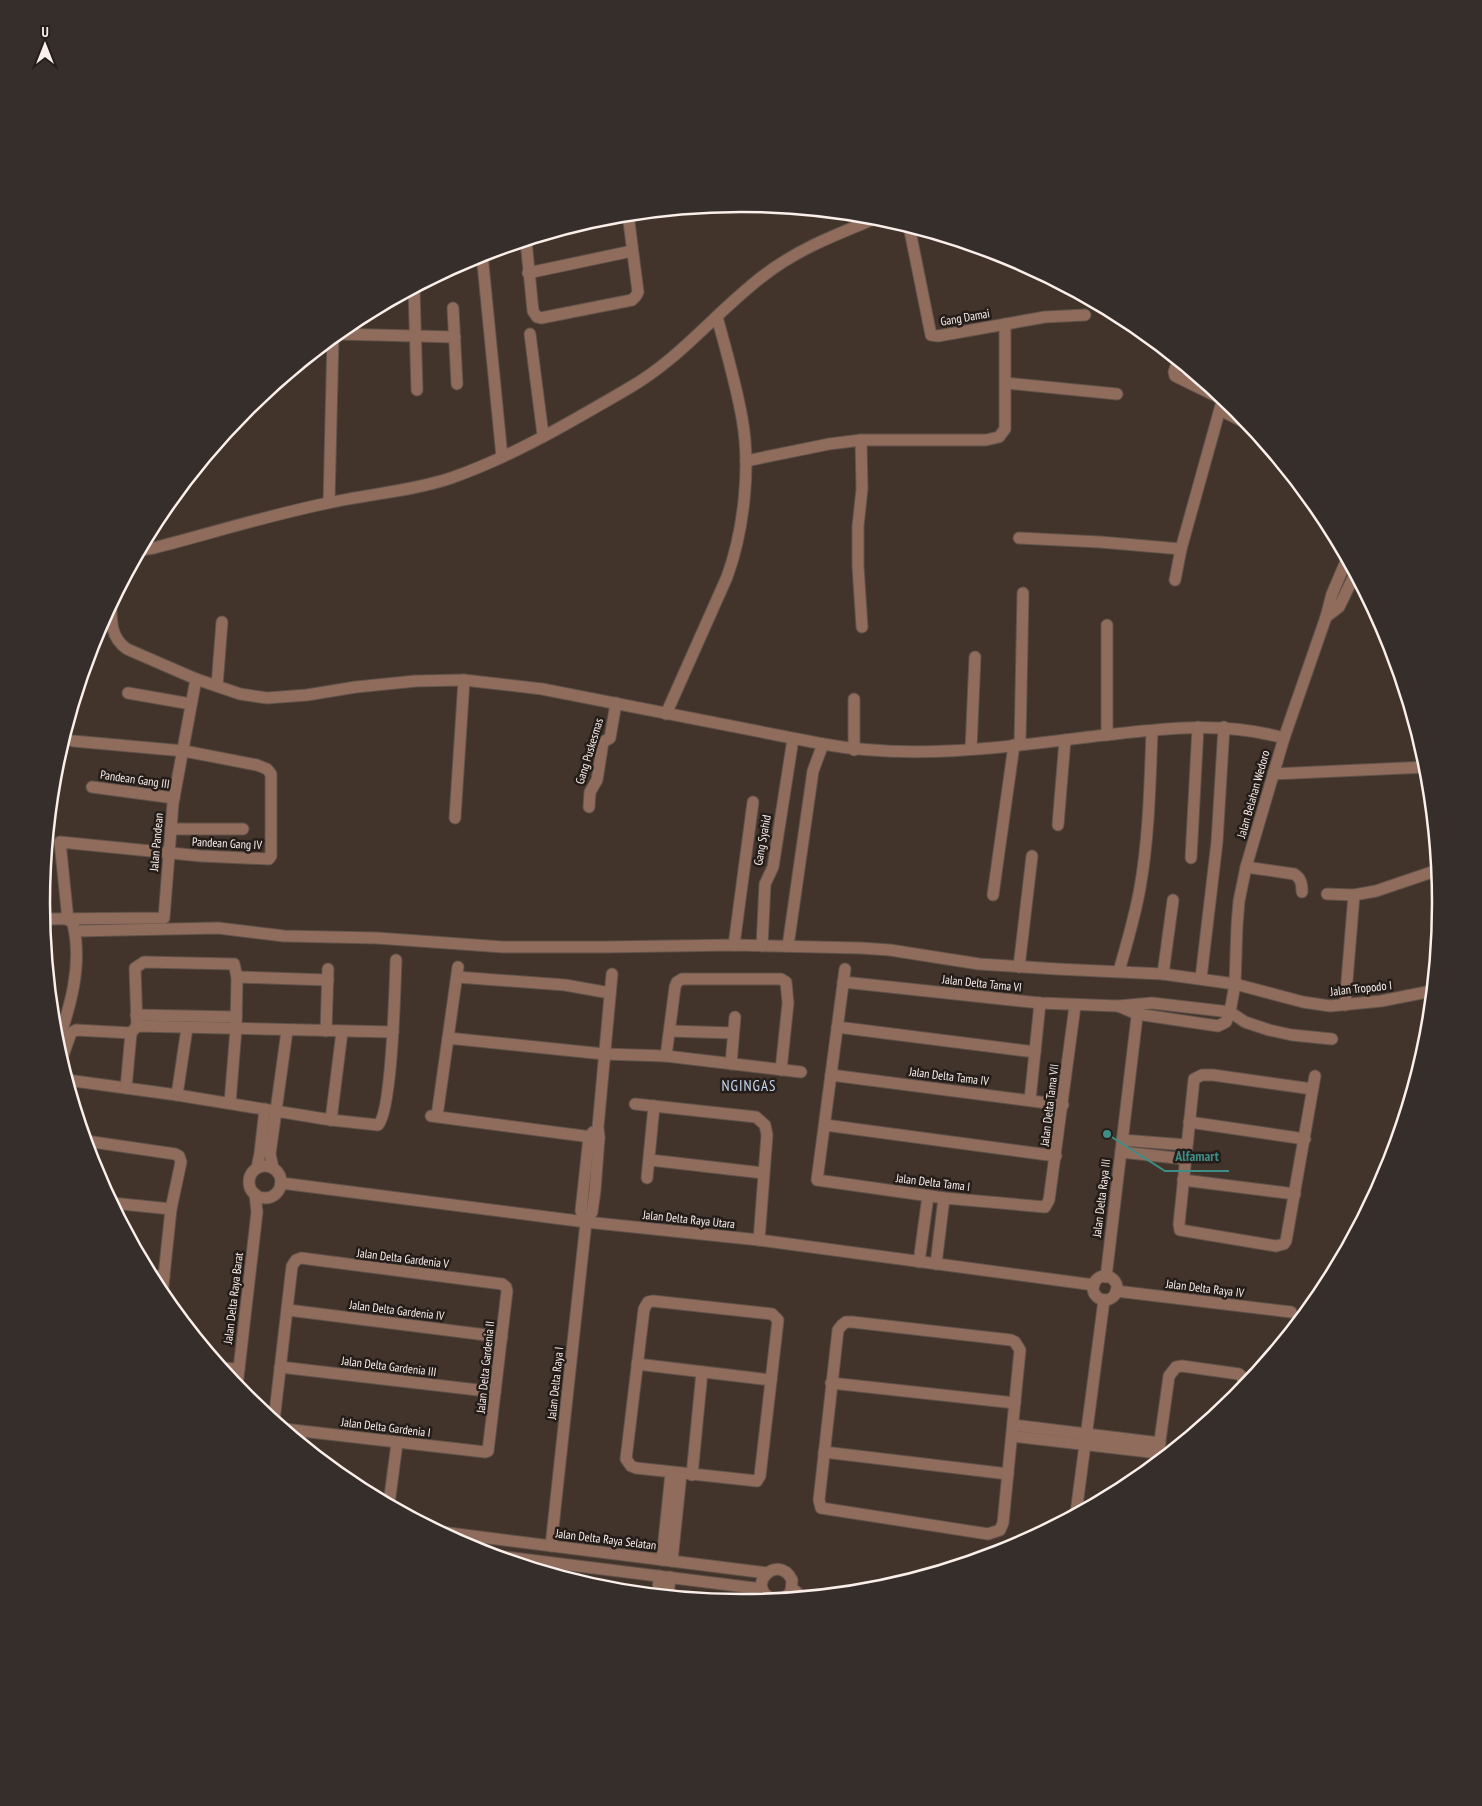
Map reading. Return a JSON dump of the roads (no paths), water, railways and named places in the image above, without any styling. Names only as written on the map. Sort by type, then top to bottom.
[{"type":"street","points":[[526,247],[532,311],[538,318],[632,300],[638,292],[629,221]]},
{"type":"street","points":[[148,548],[201,536],[276,514],[329,502],[434,483],[467,472],[502,457],[639,383],[672,358],[762,277],[797,253],[864,223]]},
{"type":"street","name":"Gang Damai","points":[[911,234],[931,335],[938,336],[1045,317],[1085,315]]},
{"type":"street","points":[[528,273],[632,251]]},
{"type":"street","points":[[483,263],[502,457]]},
{"type":"street","points":[[414,295],[417,390]]},
{"type":"street","points":[[453,308],[457,384]]},
{"type":"street","points":[[666,714],[720,595],[733,560],[743,500],[746,461],[741,412],[717,317]]},
{"type":"street","points":[[746,461],[829,444],[861,440],[986,440],[1002,435],[1005,429],[1006,324]]},
{"type":"street","points":[[348,334],[455,337]]},
{"type":"street","points":[[530,334],[543,435]]},
{"type":"street","points":[[329,502],[333,346]]},
{"type":"street","points":[[1176,366],[1175,376],[1210,396]]},
{"type":"street","points":[[1006,383],[1117,394]]},
{"type":"street","points":[[1175,580],[1181,549],[1221,406]]},
{"type":"street","points":[[861,440],[862,489],[858,526],[858,566],[862,627]]},
{"type":"street","points":[[1019,538],[1181,549]]},
{"type":"street","name":"Jalan Belahan Wedoro","points":[[1230,1012],[1235,984],[1239,901],[1246,867],[1284,738],[1332,594],[1344,566]]},
{"type":"street","name":"Jalan Belahan Wedoro","points":[[1326,616],[1339,607],[1352,580]]},
{"type":"street","points":[[993,895],[1017,745],[1023,593]]},
{"type":"street","points":[[112,618],[113,632],[121,645],[217,686],[240,694],[266,698],[307,695],[356,687],[416,681],[464,680],[542,689],[854,750],[919,752],[971,749],[1198,727],[1224,727],[1259,731],[1284,738]]},
{"type":"street","points":[[217,686],[222,622]]},
{"type":"street","points":[[1107,625],[1107,735]]},
{"type":"street","points":[[971,749],[975,657]]},
{"type":"street","name":"Jalan Pandean","points":[[67,920],[163,919],[174,798],[184,752],[196,678]]},
{"type":"street","points":[[455,818],[464,680]]},
{"type":"street","points":[[128,693],[191,704]]},
{"type":"street","points":[[854,699],[854,750]]},
{"type":"street","name":"Gang Puskesmas","points":[[589,807],[590,792],[597,780],[603,742],[610,738],[616,704]]},
{"type":"street","points":[[1191,858],[1198,727]]},
{"type":"street","points":[[1202,978],[1217,842],[1224,727]]},
{"type":"street","points":[[1119,971],[1135,913],[1142,874],[1152,731]]},
{"type":"street","name":"Gang Syahid","points":[[762,946],[765,884],[773,867],[793,738]]},
{"type":"street","points":[[73,740],[184,752]]},
{"type":"street","points":[[1058,825],[1065,740]]},
{"type":"street","points":[[788,946],[813,771],[823,744]]},
{"type":"street","name":"Pandean Gang IV","points":[[169,854],[270,858],[271,856],[271,779],[269,770],[257,765],[184,752]]},
{"type":"street","points":[[1273,774],[1419,767]]},
{"type":"street","name":"Pandean Gang III","points":[[92,787],[174,798]]},
{"type":"street","points":[[734,945],[753,802]]},
{"type":"street","points":[[171,830],[243,830]]},
{"type":"street","points":[[62,1031],[73,995],[76,971],[75,931],[67,920],[60,842],[169,854]]},
{"type":"street","points":[[1019,967],[1032,856]]},
{"type":"street","points":[[1246,867],[1294,874],[1302,883],[1302,892]]},
{"type":"street","points":[[1327,894],[1354,895],[1376,892],[1431,872]]},
{"type":"street","points":[[1345,1005],[1354,895]]},
{"type":"street","points":[[1164,974],[1173,900]]},
{"type":"street","points":[[50,920],[67,920]]},
{"type":"street","name":"Jalan Tropodo I","points":[[75,931],[218,928],[284,936],[377,938],[503,947],[734,945],[890,950],[979,964],[1119,971],[1202,978],[1235,984],[1316,1005],[1345,1005],[1381,1001],[1426,991]]},
{"type":"street","points":[[74,1081],[230,1103],[331,1120],[374,1125],[381,1123],[388,1090],[396,960]]},
{"type":"street","points":[[126,1088],[135,1025],[135,968],[144,962],[230,963],[236,967],[238,977],[230,1103]]},
{"type":"street","points":[[845,969],[825,1125],[1056,1156]]},
{"type":"street","name":"Jalan Delta Raya I","points":[[448,1038],[458,972],[565,985],[611,983],[595,1134],[592,1212],[586,1222],[551,1546]]},
{"type":"street","points":[[238,977],[328,975],[326,1032]]},
{"type":"street","points":[[666,1056],[675,987],[679,980],[783,980],[786,982],[788,990],[788,1003],[781,1070]]},
{"type":"street","name":"Jalan Delta Tama VI","points":[[843,982],[1040,1003],[1075,1006],[1118,1006],[1218,1026],[1226,1022],[1230,1012]]},
{"type":"street","points":[[1030,1100],[1040,1003]]},
{"type":"street","name":"Jalan Delta Tama VII","points":[[1045,1207],[1049,1200],[1056,1156],[1075,1006]]},
{"type":"street","name":"Jalan Delta Raya III","points":[[1106,1276],[1138,1009]]},
{"type":"street","points":[[1230,1012],[1245,1022],[1269,1030],[1292,1035],[1332,1039]]},
{"type":"street","points":[[66,1048],[73,1030],[236,1017]]},
{"type":"street","points":[[731,1064],[735,1017]]},
{"type":"street","points":[[135,1025],[326,1032],[393,1032]]},
{"type":"street","points":[[177,1095],[187,1028]]},
{"type":"street","points":[[837,1028],[1035,1052]]},
{"type":"street","points":[[270,1110],[270,1154],[273,1168],[280,1177],[281,1183],[276,1194],[266,1198],[255,1194],[249,1186],[249,1181],[250,1176],[257,1168],[287,1030]]},
{"type":"street","points":[[670,1031],[733,1033]]},
{"type":"street","points":[[331,1120],[342,1032]]},
{"type":"street","points":[[595,1134],[434,1116],[448,1038],[604,1054],[666,1056],[801,1072]]},
{"type":"street","name":"Jalan Delta Tama IV","points":[[831,1075],[1063,1105]]},
{"type":"street","points":[[1312,1089],[1213,1075],[1199,1076],[1193,1080],[1179,1224],[1180,1230],[1276,1246],[1284,1244],[1295,1194],[1315,1076]]},
{"type":"street","points":[[635,1104],[759,1119],[765,1125],[767,1135],[759,1240]]},
{"type":"street","points":[[647,1178],[654,1106]]},
{"type":"street","points":[[1189,1122],[1305,1139]]},
{"type":"street","name":"Jalan Delta Tama I","points":[[825,1125],[817,1180],[944,1198],[1045,1207]]},
{"type":"street","points":[[94,1142],[179,1156],[181,1162],[171,1209],[163,1283]]},
{"type":"street","points":[[1121,1146],[1186,1145]]},
{"type":"street","points":[[1121,1146],[1185,1159]]},
{"type":"street","points":[[650,1160],[763,1173]]},
{"type":"street","points":[[257,1168],[262,1166],[273,1168]]},
{"type":"street","points":[[1183,1180],[1295,1194]]},
{"type":"street","name":"Jalan Delta Raya Utara","points":[[281,1183],[586,1222],[759,1240],[1094,1285]]},
{"type":"street","name":"Jalan Delta Raya Barat","points":[[236,1375],[257,1212],[255,1194]]},
{"type":"street","points":[[919,1262],[928,1196]]},
{"type":"street","name":"Jalan Delta Raya Barat","points":[[257,1212],[266,1198]]},
{"type":"street","points":[[936,1264],[944,1198]]},
{"type":"street","points":[[119,1204],[171,1209]]},
{"type":"street","name":"Jalan Delta Gardenia V","points":[[288,1310],[292,1266],[296,1260],[301,1258],[502,1284]]},
{"type":"street","points":[[160,1276],[164,1277]]},
{"type":"street","points":[[1106,1276],[1113,1280],[1116,1291],[1111,1298],[1104,1300],[1094,1293],[1094,1285],[1098,1278],[1106,1276]]},
{"type":"street","name":"Jalan Delta Gardenia II","points":[[485,1452],[490,1448],[507,1291],[506,1287],[502,1284]]},
{"type":"street","name":"Jalan Delta Raya IV","points":[[1116,1291],[1291,1312]]},
{"type":"street","points":[[1077,1506],[1104,1300]]},
{"type":"street","points":[[648,1302],[772,1314],[778,1320],[778,1324],[759,1479],[754,1481],[681,1474],[631,1466],[626,1459],[638,1364],[644,1309],[648,1302]]},
{"type":"street","points":[[275,1413],[288,1310]]},
{"type":"street","name":"Jalan Delta Gardenia IV","points":[[288,1310],[502,1337]]},
{"type":"street","points":[[846,1322],[1015,1342],[1020,1350],[1003,1523],[1000,1530],[988,1534],[821,1508],[824,1452],[832,1383],[838,1330],[846,1322]]},
{"type":"street","points":[[638,1364],[771,1380]]},
{"type":"street","points":[[1012,1431],[1086,1440],[1158,1453],[1169,1376],[1176,1367],[1182,1366],[1239,1374],[1243,1378]]},
{"type":"street","name":"Jalan Delta Gardenia III","points":[[280,1367],[495,1392]]},
{"type":"street","points":[[667,1561],[681,1474],[702,1372]]},
{"type":"street","points":[[832,1383],[1015,1404]]},
{"type":"street","name":"Jalan Delta Gardenia I","points":[[294,1430],[485,1452]]},
{"type":"street","points":[[390,1498],[397,1443]]},
{"type":"street","points":[[824,1452],[1008,1474]]},
{"type":"street","name":"Jalan Delta Raya Selatan","points":[[462,1535],[767,1573],[779,1569],[787,1572],[792,1580],[792,1588]]},
{"type":"street","points":[[528,1560],[762,1589]]},
{"type":"street","points":[[765,1593],[762,1589],[762,1580],[767,1573]]},
{"type":"street","points":[[660,1589],[665,1577]]},
{"type":"street","points":[[665,1577],[667,1590]]},
{"type":"street","points":[[790,1593],[792,1588],[796,1592]]},
{"type":"place","name":"Alfamart","points":[[1107,1134]]},
{"type":"district","name":"NGINGAS","points":[[749,1085]]}]
